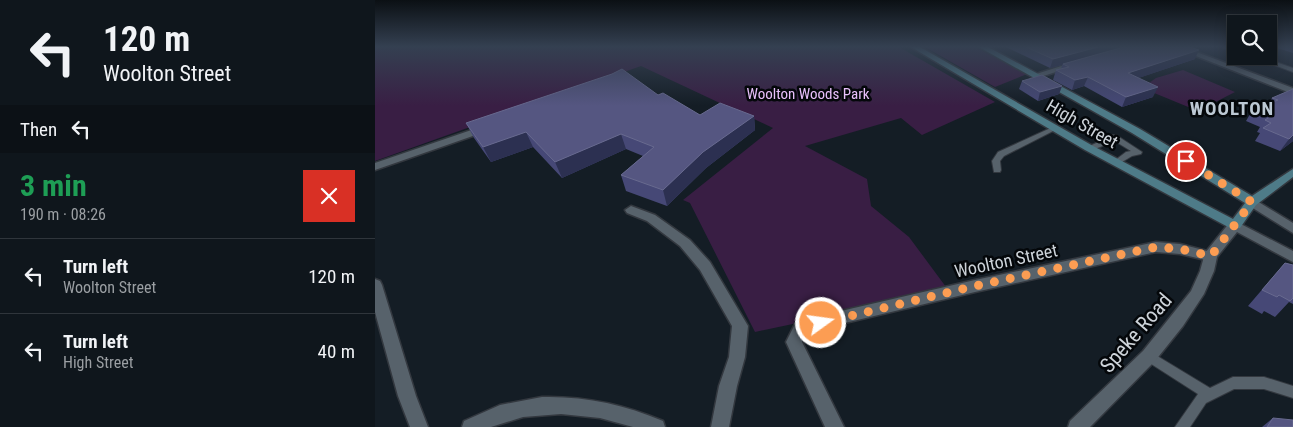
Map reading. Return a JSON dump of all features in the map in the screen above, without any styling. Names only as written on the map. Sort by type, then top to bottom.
[{"type":"main road","name":"High Street","points":[[951,67],[1089,148],[1235,225]]},
{"type":"main road","name":"High Street","points":[[1022,67],[1136,131],[1252,202]]},
{"type":"main road","points":[[1235,225],[1252,202],[1291,175]]},
{"type":"street","points":[[1037,75],[1067,67]]},
{"type":"street","points":[[1231,67],[1293,91]]},
{"type":"street","points":[[375,167],[494,125]]},
{"type":"street","points":[[1252,202],[1293,229]]},
{"type":"street","points":[[631,210],[651,218],[685,243],[705,266],[740,326],[737,357],[728,386],[720,427]]},
{"type":"street","points":[[1211,256],[1235,225],[1293,257]]},
{"type":"street","name":"Woolton Street","points":[[835,427],[794,342],[802,327],[975,286],[1156,247],[1180,249],[1211,256]]},
{"type":"street","name":"Speke Road","points":[[1077,427],[1149,356],[1197,294],[1211,256]]},
{"type":"street","points":[[375,285],[407,396],[419,427]]},
{"type":"street","points":[[471,427],[504,413],[541,407],[584,405],[638,419],[655,427]]},
{"type":"lane","points":[[997,170],[996,160],[1001,154],[1055,128]]},
{"type":"lane","points":[[1089,148],[1113,137],[1138,152],[1129,154],[1117,163]]},
{"type":"lane","points":[[1149,356],[1210,395]]},
{"type":"lane","points":[[1182,427],[1202,398],[1233,383],[1264,383],[1293,392]]},
{"type":"green space","points":[[375,67],[638,67],[375,161]]},
{"type":"green space","name":"Woolton Woods Park","points":[[643,67],[934,67],[995,102],[922,135],[901,118],[805,146],[867,179],[871,206],[909,237],[949,291],[755,332],[690,203],[683,200],[773,128]]},
{"type":"green space","points":[[960,67],[1013,67],[1027,74],[995,87]]},
{"type":"green space","points":[[1183,70],[1235,92],[1198,111],[1142,88],[1156,78]]},
{"type":"building","points":[[1069,67],[1147,67],[1128,73],[1158,87],[1126,97],[1088,77],[1075,80],[1056,70]]},
{"type":"building","points":[[622,69],[658,95],[663,93],[700,115],[720,103],[754,116],[703,152],[663,190],[621,175],[654,147],[621,134],[555,162],[526,132],[483,147],[466,123],[612,74]]},
{"type":"building","points":[[1042,75],[1062,86],[1040,92],[1022,81]]},
{"type":"building","points":[[1293,89],[1293,135],[1289,139],[1263,128],[1271,123],[1265,120],[1271,116],[1253,109],[1278,100],[1272,98]]},
{"type":"building","points":[[1285,263],[1293,265],[1293,298],[1290,301],[1279,295],[1277,297],[1262,290]]},
{"type":"building","points":[[1273,418],[1293,420],[1293,427],[1267,427]]},
{"type":"district","name":"WOOLTON","points":[[1232,108]]},
{"type":"route","points":[[821,323],[975,286],[1156,247],[1180,249],[1211,256],[1252,202],[1186,161]]}]
